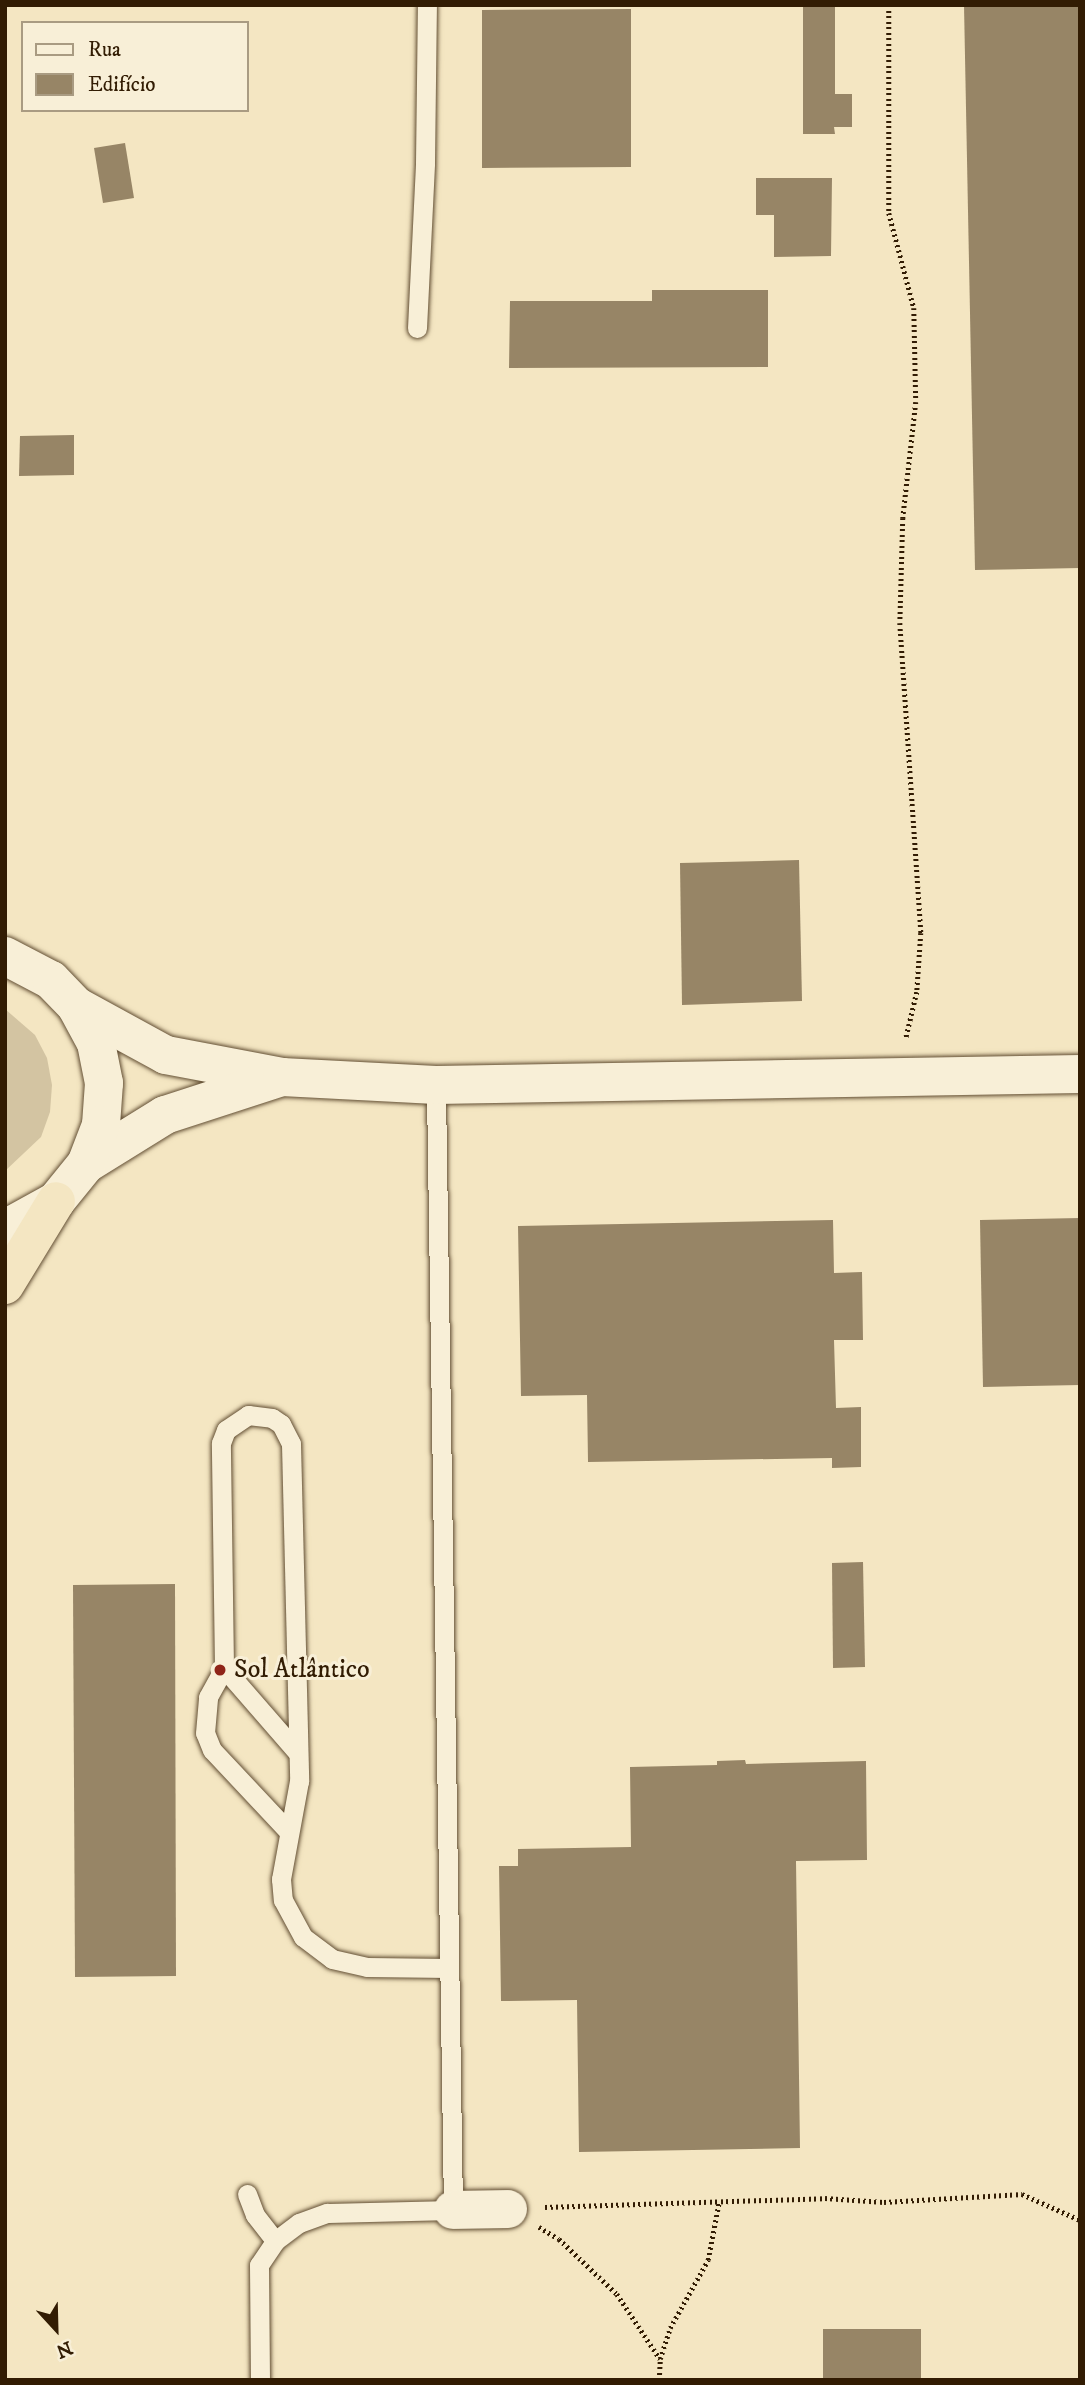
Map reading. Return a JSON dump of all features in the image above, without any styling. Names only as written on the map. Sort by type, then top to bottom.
[{"type":"highway","points":[[5,1285],[56,1201]]},
{"type":"street","points":[[10,950],[51,980],[76,1006],[96,1043],[104,1083],[100,1125],[86,1164]]},
{"type":"street","points":[[76,1006],[166,1055],[282,1077],[436,1085],[1080,1073]]},
{"type":"street","points":[[5,1229],[56,1201],[86,1164],[165,1115],[282,1077]]},
{"type":"street","points":[[453,2210],[508,2209]]},
{"type":"lane","points":[[417,328],[426,150],[427,5]]},
{"type":"lane","points":[[260,2380],[259,2265],[275,2241],[299,2223],[327,2213],[453,2210],[436,1085]]},
{"type":"lane","points":[[289,1832],[208,1741],[204,1713],[225,1668],[221,1443],[235,1421],[261,1414],[281,1424],[291,1444],[298,1753],[296,1807],[281,1879],[283,1900],[303,1937],[316,1950],[349,1965],[449,1968]]},
{"type":"lane","points":[[225,1668],[298,1753]]},
{"type":"lane","points":[[247,2194],[255,2215],[275,2241]]},
{"type":"path","points":[[889,5],[889,213],[914,308],[916,402],[903,518],[900,623],[903,724],[921,933],[917,992],[890,1077]]},
{"type":"path","points":[[508,2209],[719,2202],[884,2202],[1022,2194],[1080,2220]]},
{"type":"path","points":[[659,2380],[660,2359],[670,2328],[708,2260],[719,2202]]},
{"type":"path","points":[[508,2209],[559,2239],[588,2264],[641,2324],[660,2359]]},
{"type":"path","points":[[564,2380],[643,2380]]},
{"type":"shaded area","points":[[5,1009],[35,1035],[47,1058],[52,1085],[50,1112],[41,1137],[5,1171]]},
{"type":"building","points":[[803,5],[835,5],[835,94],[852,94],[852,127],[834,127],[835,134],[803,134]]},
{"type":"building","points":[[964,5],[1080,5],[1080,568],[975,570]]},
{"type":"building","points":[[631,9],[631,167],[482,168],[482,10]]},
{"type":"building","points":[[125,143],[134,198],[103,203],[94,148]]},
{"type":"building","points":[[756,178],[832,178],[831,256],[774,257],[774,215],[756,215]]},
{"type":"building","points":[[652,290],[768,290],[768,367],[509,368],[510,301],[652,301]]},
{"type":"building","points":[[74,435],[74,475],[19,476],[20,436]]},
{"type":"building","points":[[799,860],[802,1001],[682,1005],[680,863]]},
{"type":"building","points":[[1080,1218],[1080,1385],[983,1387],[980,1220]]},
{"type":"building","points":[[833,1220],[834,1273],[862,1272],[863,1340],[834,1340],[836,1408],[861,1407],[861,1467],[832,1468],[832,1458],[588,1462],[587,1395],[521,1396],[518,1226]]},
{"type":"building","points":[[863,1562],[865,1667],[833,1668],[832,1563]]},
{"type":"building","points":[[175,1584],[176,1976],[75,1977],[73,1585]]},
{"type":"building","points":[[745,1760],[746,1764],[866,1761],[867,1860],[796,1861],[800,2148],[579,2152],[577,2000],[501,2001],[499,1866],[518,1866],[518,1849],[631,1847],[630,1767],[717,1765],[717,1761]]},
{"type":"building","points":[[823,2329],[921,2329],[921,2380],[823,2380]]},
{"type":"place","name":"Sol Atlântico","points":[[220,1670]]}]
